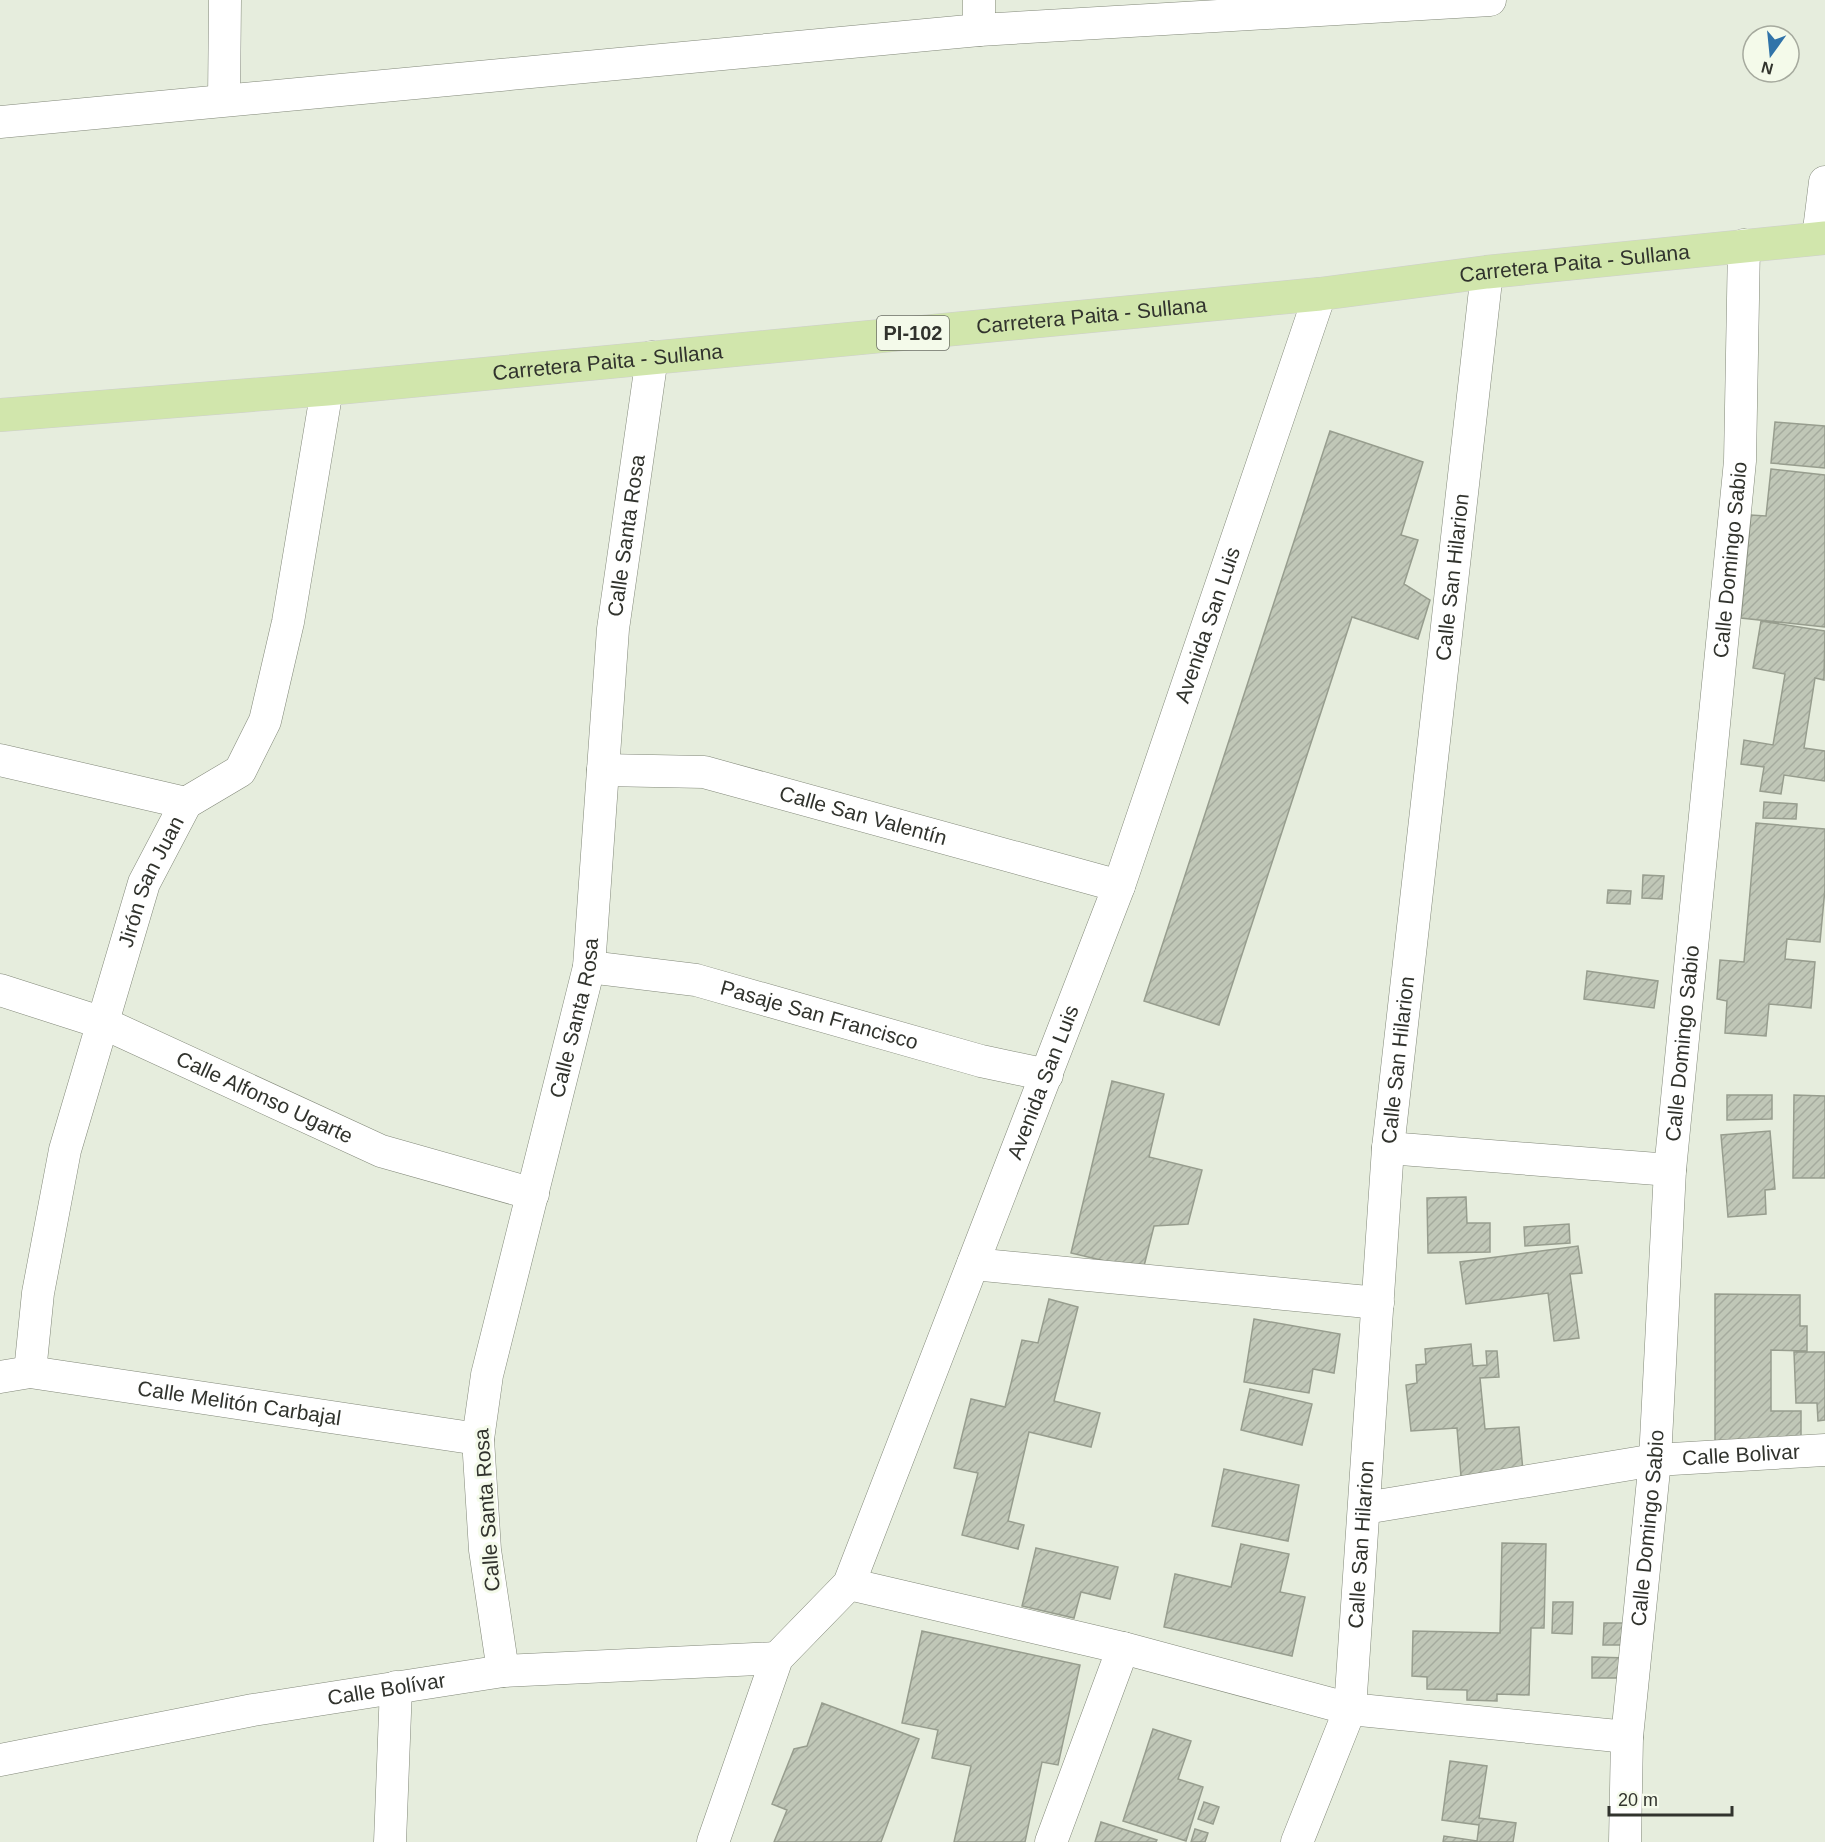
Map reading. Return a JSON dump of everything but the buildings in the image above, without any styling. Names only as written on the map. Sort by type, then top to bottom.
[{"type":"main road","name":"Carretera Paita - Sullana","points":[[0,415],[327,388],[1320,294],[1487,272],[1822,238]]},
{"type":"street","points":[[224,100],[225,0]]},
{"type":"street","points":[[0,122],[224,100],[979,15],[1490,0]]},
{"type":"street","points":[[1822,238],[1825,182]]},
{"type":"street","name":"Calle Domingo Sabio","points":[[1624,1842],[1627,1737],[1655,1460],[1670,1170],[1740,461],[1744,245]]},
{"type":"street","name":"Calle San Hilarion","points":[[1297,1842],[1350,1709],[1388,1148],[1487,272]]},
{"type":"street","name":"Avenida San Luis","points":[[714,1842],[777,1658],[849,1584],[1119,886],[1320,294]]},
{"type":"street","name":"Calle Santa Rosa","points":[[503,1671],[485,1550],[478,1439],[487,1375],[589,967],[613,628],[652,357]]},
{"type":"street","name":"Jirón San Juan","points":[[15,1374],[38,1293],[65,1150],[144,883],[186,803],[240,771],[266,721],[288,622],[327,388]]},
{"type":"street","points":[[0,760],[186,803]]},
{"type":"street","name":"Calle San Valentín","points":[[603,770],[704,772],[1119,886]]},
{"type":"street","name":"Pasaje San Francisco","points":[[589,967],[696,980],[981,1061],[1047,1075]]},
{"type":"street","name":"Calle Alfonso Ugarte","points":[[0,990],[103,1023],[381,1150],[533,1194]]},
{"type":"street","points":[[1388,1148],[1670,1170]]},
{"type":"street","points":[[973,1264],[1378,1303]]},
{"type":"street","name":"Calle Melitón Carbajal","points":[[15,1374],[478,1439]]},
{"type":"street","name":"Calle Bolivar","points":[[1365,1508],[1655,1460],[1825,1450]]},
{"type":"street","points":[[849,1584],[1123,1648],[1350,1709],[1627,1737]]},
{"type":"street","points":[[1051,1842],[1123,1648]]},
{"type":"street","name":"Calle Bolívar","points":[[0,1760],[253,1710],[503,1671],[777,1658]]},
{"type":"street","points":[[390,1842],[396,1687]]}]
